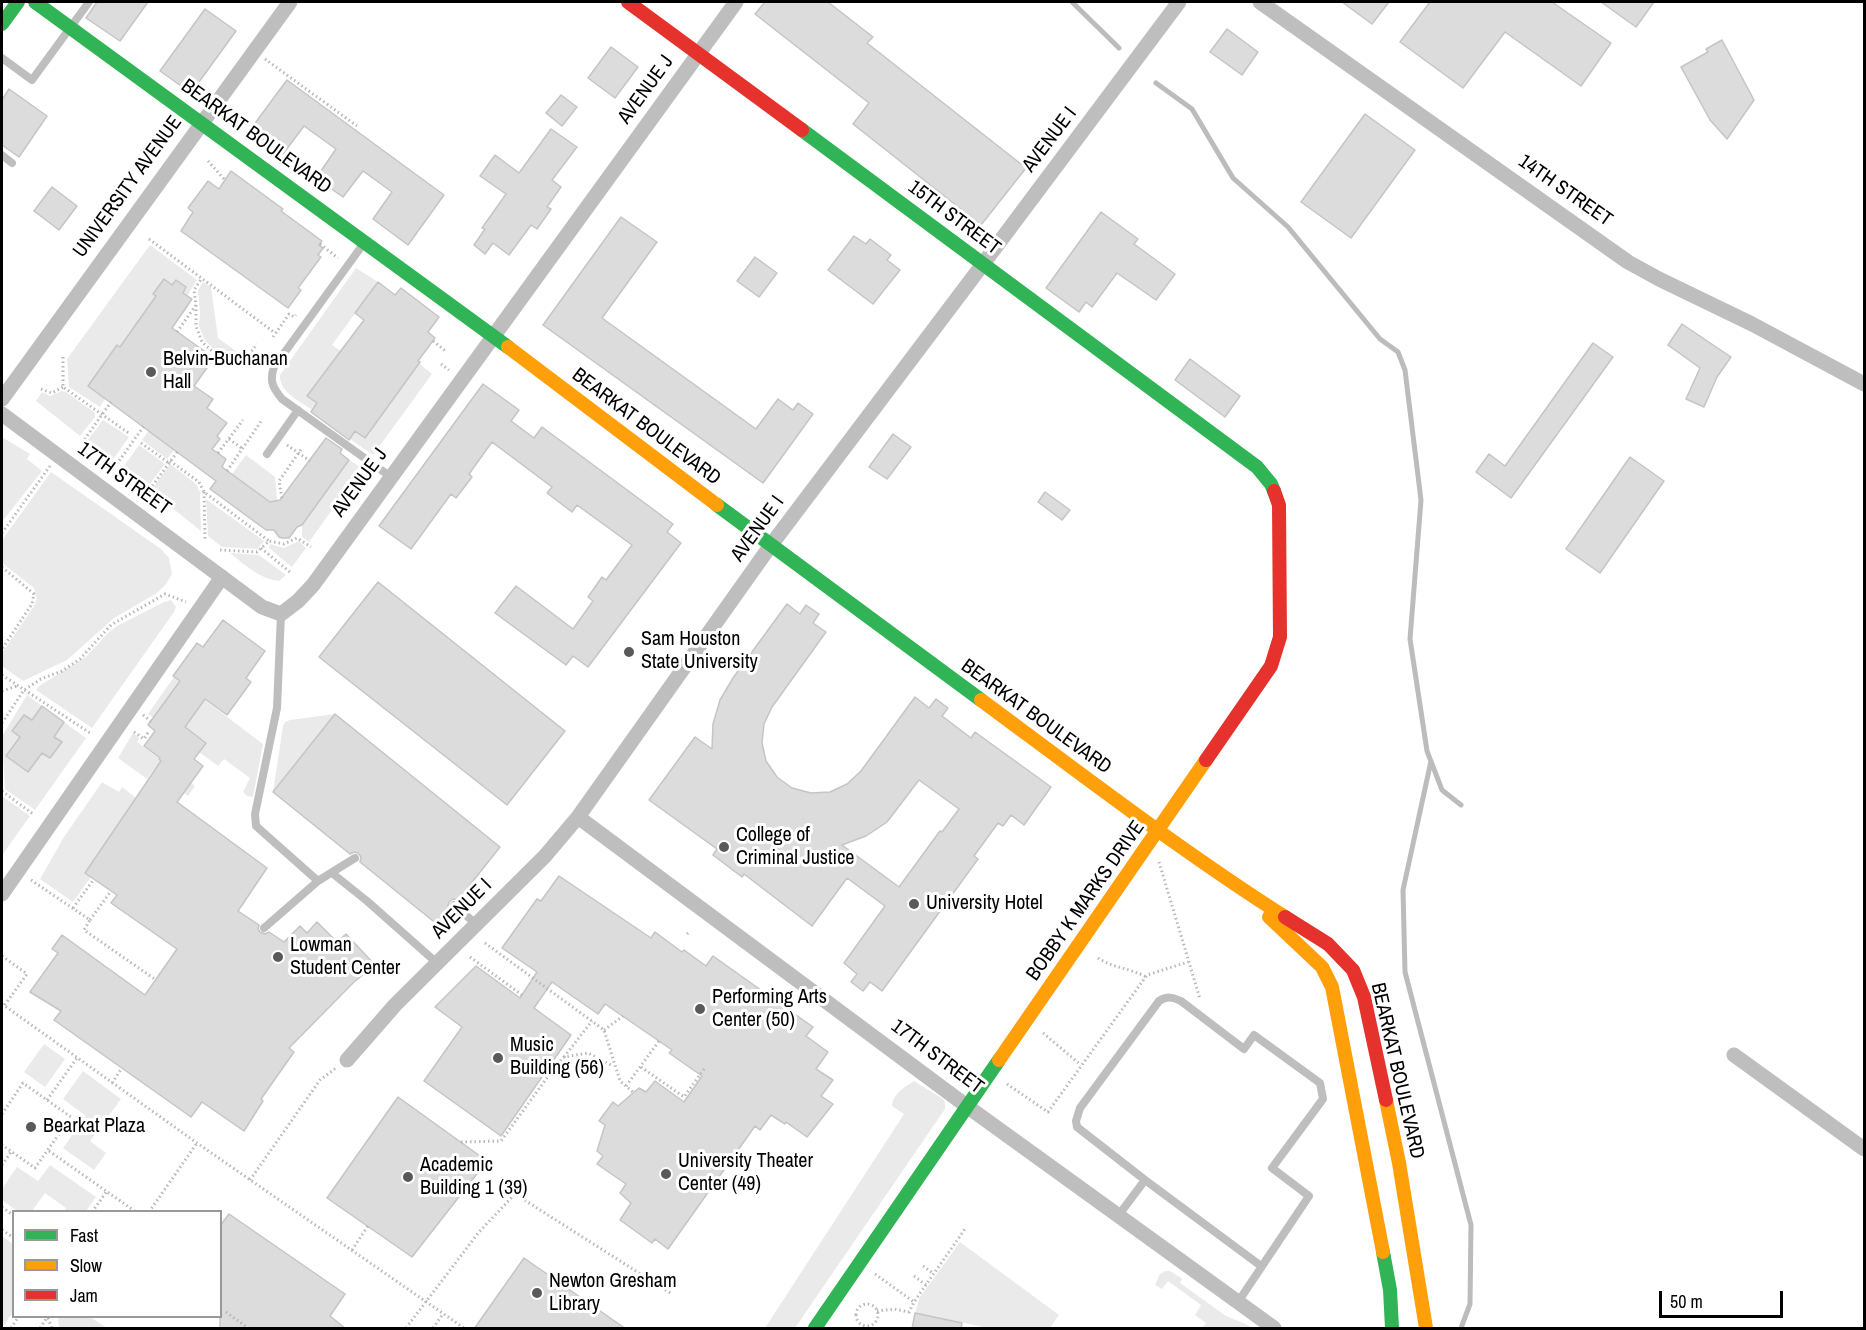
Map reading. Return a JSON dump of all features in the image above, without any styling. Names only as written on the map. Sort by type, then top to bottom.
[{"type":"street","points":[[2,24],[18,2]]},
{"type":"street","name":"BEARKAT BOULEVARD","points":[[35,2],[494,336],[771,545],[1158,831],[1233,884],[1328,944],[1353,970],[1365,996],[1399,1163],[1426,1329]]},
{"type":"street","name":"UNIVERSITY AVENUE","points":[[2,399],[290,2]]},
{"type":"street","name":"15TH STREET","points":[[628,2],[1257,467]]},
{"type":"street","name":"AVENUE J","points":[[281,614],[313,585],[736,2]]},
{"type":"street","name":"AVENUE I","points":[[347,1060],[395,1005],[545,856],[578,817],[771,545],[1179,2]]},
{"type":"street","name":"14TH STREET","points":[[1260,2],[1628,262],[1752,324],[1864,384]]},
{"type":"street","points":[[1842,371],[1864,370]]},
{"type":"street","name":"17TH STREET","points":[[2,414],[222,577]]},
{"type":"street","name":"BOBBY K MARKS DRIVE","points":[[815,1329],[1272,666],[1280,637],[1279,505],[1272,484],[1257,467]]},
{"type":"street","points":[[2,894],[222,577],[262,607],[281,614]]},
{"type":"street","name":"17TH STREET","points":[[578,817],[968,1107],[1274,1329]]},
{"type":"street","name":"BEARKAT BOULEVARD","points":[[1233,884],[1322,967],[1332,987],[1390,1290],[1392,1329]]},
{"type":"street","points":[[1734,1055],[1864,1149]]},
{"type":"lane","points":[[2,58],[32,80],[89,2]]},
{"type":"lane","points":[[2,155],[12,163]]},
{"type":"lane","points":[[365,241],[274,367],[271,376],[275,390],[282,399],[391,477]]},
{"type":"lane","points":[[267,454],[298,410]]},
{"type":"lane","points":[[281,614],[278,708],[255,814],[256,826],[318,881]]},
{"type":"lane","points":[[264,928],[318,881],[355,858]]},
{"type":"lane","points":[[332,873],[437,963]]},
{"type":"lane","points":[[454,905],[476,924]]},
{"type":"lane","points":[[1238,1302],[1309,1196],[1272,1168],[1323,1099],[1320,1083],[1254,1035],[1244,1049],[1174,998],[1165,998],[1159,1001],[1080,1108],[1077,1114],[1077,1127],[1261,1266]]},
{"type":"lane","points":[[1118,1216],[1145,1180]]},
{"type":"path","points":[[254,51],[357,126]]},
{"type":"path","points":[[166,126],[173,131]]},
{"type":"path","points":[[208,161],[225,180]]},
{"type":"path","points":[[149,239],[275,333]]},
{"type":"path","points":[[320,244],[338,258],[342,253]]},
{"type":"path","points":[[202,279],[195,290],[196,326],[202,342],[228,365]]},
{"type":"path","points":[[177,332],[196,305]]},
{"type":"path","points":[[273,337],[289,314],[294,317],[300,309]]},
{"type":"path","points":[[433,341],[447,352]]},
{"type":"path","points":[[249,355],[256,344]]},
{"type":"path","points":[[63,357],[63,387]]},
{"type":"path","points":[[41,389],[52,393],[63,387]]},
{"type":"path","points":[[63,387],[130,434]]},
{"type":"path","points":[[82,443],[111,402]]},
{"type":"path","points":[[218,453],[243,420]]},
{"type":"path","points":[[227,471],[262,420]]},
{"type":"path","points":[[114,468],[144,426]]},
{"type":"path","points":[[278,438],[309,461]]},
{"type":"path","points":[[229,439],[243,449]]},
{"type":"path","points":[[141,443],[200,482],[204,492],[205,539]]},
{"type":"path","points":[[282,498],[279,480],[302,448]]},
{"type":"path","points":[[147,493],[178,451]]},
{"type":"path","points":[[2,533],[51,464]]},
{"type":"path","points":[[204,492],[269,541],[284,544],[297,538],[311,547]]},
{"type":"path","points":[[220,550],[257,552],[269,541]]},
{"type":"path","points":[[261,548],[291,573]]},
{"type":"path","points":[[2,567],[34,594],[32,604],[2,649]]},
{"type":"path","points":[[2,723],[24,690],[80,659],[111,625],[165,594],[186,602]]},
{"type":"path","points":[[2,675],[90,733]]},
{"type":"path","points":[[2,691],[18,685]]},
{"type":"path","points":[[132,731],[144,739],[149,731]]},
{"type":"path","points":[[2,791],[33,814]]},
{"type":"path","points":[[1145,849],[1158,860],[1162,870],[1165,889],[1203,1008],[1204,1019]]},
{"type":"path","points":[[30,879],[90,920]]},
{"type":"path","points":[[73,909],[94,879]]},
{"type":"path","points":[[111,891],[84,930],[156,980]]},
{"type":"path","points":[[485,942],[604,1030],[620,1081],[634,1093]]},
{"type":"path","points":[[2,956],[27,974],[3,1005],[464,1329]]},
{"type":"path","points":[[470,957],[522,995]]},
{"type":"path","points":[[1098,957],[1111,965],[1132,970],[1146,977]]},
{"type":"path","points":[[1007,1084],[1048,1112],[1146,977],[1188,962]]},
{"type":"path","points":[[604,1030],[623,1016]]},
{"type":"path","points":[[461,1142],[501,1141],[592,1021]]},
{"type":"path","points":[[1043,1033],[1081,1065]]},
{"type":"path","points":[[626,1086],[659,1041]]},
{"type":"path","points":[[564,1057],[588,1053],[615,1066]]},
{"type":"path","points":[[47,1100],[77,1058]]},
{"type":"path","points":[[250,1180],[320,1080],[347,1060]]},
{"type":"path","points":[[640,1066],[684,1097],[704,1069]]},
{"type":"path","points":[[112,1083],[122,1068]]},
{"type":"path","points":[[2,1114],[23,1083],[71,1117],[35,1168],[2,1145]]},
{"type":"path","points":[[150,1210],[197,1143]]},
{"type":"path","points":[[48,1150],[133,1210]]},
{"type":"path","points":[[2,1165],[11,1152]]},
{"type":"path","points":[[94,1210],[107,1191]]},
{"type":"path","points":[[406,1329],[479,1232],[515,1194],[672,1294]]},
{"type":"path","points":[[124,1210],[127,1205]]},
{"type":"path","points":[[352,1250],[368,1226]]},
{"type":"path","points":[[878,1311],[909,1312],[965,1229]]},
{"type":"path","points":[[923,1266],[934,1274]]},
{"type":"path","points":[[873,1273],[914,1302]]},
{"type":"path","points":[[914,1276],[926,1285]]},
{"type":"path","points":[[852,1304],[858,1308]]},
{"type":"path","points":[[864,1304],[869,1304],[878,1311],[877,1322],[867,1327],[857,1322],[855,1315],[858,1308],[864,1304]]},
{"type":"path","points":[[226,1312],[248,1329]]},
{"type":"path","points":[[433,1329],[444,1314]]},
{"type":"shaded area","points":[[150,245],[197,280],[187,296],[183,292],[186,287],[177,280],[172,285],[164,279],[154,294],[156,296],[120,347],[117,345],[105,399],[100,407],[69,387],[67,359]]},
{"type":"shaded area","points":[[356,268],[378,282],[332,345],[341,351],[312,410],[287,391],[280,375]]},
{"type":"shaded area","points":[[203,282],[211,287],[218,338],[244,357],[238,364],[232,364],[205,341],[199,326],[198,290]]},
{"type":"shaded area","points":[[419,363],[432,374],[373,455],[350,439],[355,431],[365,438]]},
{"type":"shaded area","points":[[62,391],[95,413],[95,417],[80,436],[36,401],[42,392],[50,396]]},
{"type":"shaded area","points":[[103,420],[129,437],[112,461],[87,441]]},
{"type":"shaded area","points":[[149,430],[175,449],[167,459],[142,440]]},
{"type":"shaded area","points":[[2,437],[30,454],[27,459],[42,471],[2,522]]},
{"type":"shaded area","points":[[139,445],[165,464],[147,488],[122,469]]},
{"type":"shaded area","points":[[246,455],[275,477],[277,501],[270,502],[232,474]]},
{"type":"shaded area","points":[[349,460],[362,468],[309,542],[302,537],[302,525]]},
{"type":"shaded area","points":[[170,464],[196,484],[200,492],[201,531],[151,491]]},
{"type":"shaded area","points":[[51,472],[161,549],[169,558],[172,574],[157,593],[114,618],[67,660],[23,681],[2,666],[2,653],[37,598],[34,588],[2,563],[2,540]]},
{"type":"shaded area","points":[[206,499],[264,541],[257,549],[222,547],[208,536]]},
{"type":"shaded area","points":[[299,541],[306,548],[292,567],[269,548],[270,544],[284,548]]},
{"type":"shaded area","points":[[230,553],[259,555],[286,575],[279,581],[272,580],[253,571]]},
{"type":"shaded area","points":[[171,600],[176,607],[174,612],[92,728],[36,690],[87,656],[117,626]]},
{"type":"shaded area","points":[[174,677],[263,744],[253,797],[243,792],[250,778],[224,759],[218,766],[199,752],[206,742],[185,727],[201,704],[153,718],[148,714]]},
{"type":"shaded area","points":[[27,695],[42,706],[32,720],[24,715],[12,731],[20,737],[7,756],[28,772],[42,753],[50,758],[61,742],[54,737],[64,722],[86,738],[35,810],[5,789],[2,736]]},
{"type":"shaded area","points":[[335,714],[273,792],[285,722]]},
{"type":"shaded area","points":[[133,733],[139,738],[137,742],[195,786],[188,796],[175,786],[177,781],[157,766],[147,779],[118,758]]},
{"type":"shaded area","points":[[102,782],[119,792],[122,787],[136,798],[85,872],[91,877],[73,902],[40,879],[64,837]]},
{"type":"shaded area","points":[[2,796],[30,816],[3,854],[2,853]]},
{"type":"shaded area","points":[[44,1044],[65,1059],[45,1087],[24,1072]]},
{"type":"shaded area","points":[[83,1071],[121,1099],[90,1141],[106,1153],[94,1170],[63,1148],[86,1116],[63,1099]]},
{"type":"shaded area","points":[[914,1081],[943,1099],[945,1109],[795,1328],[765,1328],[904,1114],[892,1106],[893,1101],[900,1091]]},
{"type":"shaded area","points":[[50,1165],[96,1197],[87,1210],[65,1210],[66,1208],[45,1193],[33,1210],[16,1210],[2,1200],[2,1189],[17,1167],[38,1181]]},
{"type":"shaded area","points":[[2,1236],[12,1244],[12,1313],[2,1328]]},
{"type":"shaded area","points":[[960,1242],[1059,1315],[1050,1328],[989,1328],[915,1313],[920,1297]]},
{"type":"shaded area","points":[[1170,1271],[1181,1278],[1180,1283],[1226,1316],[1252,1328],[1202,1328],[1206,1323],[1195,1315],[1201,1305],[1168,1281],[1162,1289],[1155,1285],[1160,1274]]},
{"type":"shaded area","points":[[59,1318],[92,1318],[107,1328],[59,1328]]},
{"type":"building","points":[[97,2],[148,2],[120,41],[86,18]]},
{"type":"building","points":[[765,2],[828,2],[873,37],[867,43],[1026,168],[981,225],[853,124],[869,103],[755,14]]},
{"type":"building","points":[[1342,2],[1389,2],[1372,24]]},
{"type":"building","points":[[1430,2],[1552,2],[1611,43],[1581,86],[1505,32],[1463,88],[1400,42]]},
{"type":"building","points":[[1601,2],[1654,2],[1636,27]]},
{"type":"building","points":[[205,9],[236,31],[191,93],[160,71]]},
{"type":"building","points":[[1227,29],[1258,52],[1242,75],[1210,52]]},
{"type":"building","points":[[1722,40],[1754,100],[1727,139],[1710,120],[1681,67],[1708,52],[1706,49]]},
{"type":"building","points":[[611,47],[638,67],[615,98],[588,78]]},
{"type":"building","points":[[287,80],[444,195],[408,245],[373,219],[392,192],[363,171],[343,197],[316,178],[336,149],[304,126],[283,154],[250,130]]},
{"type":"building","points":[[9,89],[47,116],[19,157],[2,145],[2,100]]},
{"type":"building","points":[[561,95],[577,107],[562,126],[546,113]]},
{"type":"building","points":[[1365,114],[1415,150],[1351,238],[1301,202]]},
{"type":"building","points":[[551,129],[577,147],[552,180],[561,187],[547,207],[551,209],[537,229],[531,225],[509,255],[493,243],[485,254],[474,245],[485,229],[482,228],[506,194],[480,176],[495,155],[519,173]]},
{"type":"building","points":[[231,171],[322,241],[319,245],[323,248],[318,255],[321,257],[298,288],[301,290],[288,308],[181,231],[193,212],[188,208],[208,181],[219,189]]},
{"type":"building","points":[[52,187],[77,206],[59,230],[34,211]]},
{"type":"building","points":[[1101,212],[1138,239],[1134,244],[1175,274],[1156,300],[1117,273],[1092,307],[1086,302],[1079,312],[1046,288]]},
{"type":"building","points":[[621,217],[657,242],[602,318],[756,429],[778,399],[793,410],[798,403],[813,414],[763,483],[543,325]]},
{"type":"building","points":[[854,236],[866,244],[870,239],[891,255],[887,260],[900,270],[873,304],[828,270]]},
{"type":"building","points":[[755,257],[777,273],[759,297],[737,281]]},
{"type":"building","name":"Belvin-Buchanan Hall","points":[[164,279],[172,285],[176,280],[186,287],[183,293],[192,299],[172,328],[214,358],[194,386],[213,399],[207,408],[227,423],[217,436],[220,439],[212,449],[226,459],[222,467],[270,502],[280,500],[326,438],[342,449],[340,453],[349,460],[302,525],[297,527],[289,538],[279,537],[274,530],[266,530],[210,489],[216,481],[88,386],[117,345],[120,347],[156,296],[153,294]]},
{"type":"building","points":[[378,282],[395,295],[401,288],[439,317],[428,332],[435,338],[365,438],[355,431],[349,440],[311,412],[317,403],[307,396],[364,320],[355,313]]},
{"type":"building","points":[[1682,324],[1731,357],[1717,377],[1704,407],[1686,399],[1700,368],[1668,345]]},
{"type":"building","points":[[1593,343],[1613,357],[1511,498],[1476,472],[1489,454],[1505,466]]},
{"type":"building","points":[[1190,359],[1240,396],[1225,417],[1175,380]]},
{"type":"building","points":[[483,384],[519,410],[511,421],[534,438],[542,427],[673,524],[667,532],[681,543],[588,667],[573,656],[566,665],[495,613],[516,586],[573,629],[593,601],[588,597],[602,577],[606,580],[632,545],[577,505],[572,512],[547,493],[552,487],[492,442],[469,474],[472,477],[456,498],[451,494],[411,549],[379,526]]},
{"type":"building","points":[[893,434],[911,447],[887,479],[869,467]]},
{"type":"building","points":[[1630,457],[1664,481],[1600,573],[1566,549]]},
{"type":"building","points":[[1045,492],[1070,510],[1062,520],[1038,502]]},
{"type":"building","points":[[378,582],[565,731],[507,805],[319,657]]},
{"type":"building","points":[[787,604],[800,614],[806,605],[819,614],[813,623],[826,632],[772,707],[764,724],[762,743],[766,761],[777,777],[792,788],[811,793],[830,792],[847,784],[861,771],[915,697],[929,708],[936,699],[948,708],[942,716],[971,738],[975,732],[1051,787],[1024,825],[1011,815],[1003,826],[998,823],[974,856],[978,859],[882,991],[870,982],[863,991],[851,982],[857,974],[844,963],[885,906],[847,878],[812,926],[744,874],[742,877],[713,855],[717,849],[649,800],[695,737],[712,749],[713,724],[720,700],[733,678]],"holes":[[[919,780],[959,809],[899,887],[842,845],[866,836],[887,822]]]},
{"type":"building","name":"Lowman Student Center","points":[[223,620],[265,651],[246,678],[251,682],[227,715],[205,699],[185,727],[206,743],[194,759],[203,766],[177,802],[267,868],[238,911],[259,925],[260,932],[265,934],[269,932],[284,942],[300,926],[307,933],[317,922],[337,942],[346,934],[375,965],[354,982],[289,1048],[294,1052],[261,1099],[263,1101],[244,1131],[202,1102],[191,1117],[54,1020],[61,1011],[30,992],[58,953],[52,949],[62,935],[145,995],[177,949],[111,903],[117,895],[85,873],[161,761],[144,746],[155,731],[148,725],[180,681],[173,676],[197,643],[203,647]]},
{"type":"building","points":[[42,706],[64,722],[54,737],[62,742],[50,758],[42,753],[28,772],[6,756],[20,737],[12,731],[24,715],[32,720]]},
{"type":"building","points":[[335,714],[500,847],[458,900],[453,899],[449,902],[450,909],[438,925],[360,862],[361,857],[358,853],[350,854],[273,792]]},
{"type":"building","points":[[559,876],[651,938],[655,932],[706,966],[713,956],[813,1027],[806,1036],[828,1052],[816,1069],[833,1080],[821,1096],[833,1104],[807,1137],[786,1122],[785,1124],[771,1115],[760,1130],[755,1126],[668,1249],[655,1239],[652,1243],[620,1220],[631,1203],[620,1193],[626,1184],[597,1164],[603,1156],[597,1151],[605,1125],[599,1121],[613,1102],[618,1106],[639,1088],[646,1092],[655,1081],[684,1102],[702,1076],[669,1053],[672,1050],[605,1004],[598,1014],[552,982],[534,1008],[571,1035],[501,1136],[424,1081],[462,1027],[435,1007],[476,966],[520,998],[537,972],[502,948],[537,899],[541,901]]},
{"type":"building","name":"Academic Building 1 (39)","points":[[398,1097],[487,1161],[412,1257],[327,1198]]},
{"type":"building","points":[[229,1214],[345,1294],[330,1316],[346,1329],[220,1329],[222,1223]]},
{"type":"building","name":"Newton Gresham Library","points":[[524,1258],[626,1329],[474,1329]]},
{"type":"building","points":[[915,1313],[962,1323],[961,1329],[912,1329]]},
{"type":"waterway","points":[[1072,2],[1119,48]]},
{"type":"waterway","points":[[1156,83],[1192,109],[1233,178],[1288,227],[1380,339],[1398,352],[1405,370],[1421,500],[1410,639],[1427,751],[1442,790],[1461,805]]},
{"type":"waterway","points":[[1431,761],[1403,890],[1405,972],[1471,1225],[1470,1304],[1461,1328]]},
{"type":"traffic: fast","points":[[2,24],[18,2]]},
{"type":"traffic: fast","points":[[35,2],[508,347]]},
{"type":"traffic: fast","points":[[802,130],[1257,467],[1274,491]]},
{"type":"traffic: fast","points":[[717,505],[981,700]]},
{"type":"traffic: fast","points":[[815,1328],[999,1060]]},
{"type":"traffic: fast","points":[[1383,1252],[1390,1290],[1392,1328]]},
{"type":"traffic: slow","points":[[508,347],[717,505]]},
{"type":"traffic: slow","points":[[981,700],[1093,784],[1285,917]]},
{"type":"traffic: slow","points":[[999,1060],[1206,760]]},
{"type":"traffic: slow","points":[[1269,917],[1322,967],[1332,987],[1383,1252]]},
{"type":"traffic: slow","points":[[1386,1100],[1399,1163],[1426,1328]]},
{"type":"traffic: jam","points":[[628,2],[802,130]]},
{"type":"traffic: jam","points":[[1206,760],[1271,666],[1280,637],[1279,505],[1274,491]]},
{"type":"traffic: jam","points":[[1285,917],[1328,944],[1353,970],[1364,997],[1386,1100]]},
{"type":"place","name":"Belvin-Buchanan Hall","points":[[151,372]]},
{"type":"place","name":"Sam Houston State University","points":[[629,652]]},
{"type":"place","name":"College of Criminal Justice","points":[[724,847]]},
{"type":"place","name":"University Hotel","points":[[914,904]]},
{"type":"place","name":"Lowman Student Center","points":[[278,957]]},
{"type":"place","name":"Performing Arts Center (50)","points":[[700,1009]]},
{"type":"place","name":"Music Building (56)","points":[[498,1058]]},
{"type":"place","name":"Bearkat Plaza","points":[[31,1127]]},
{"type":"place","name":"University Theater Center (49)","points":[[666,1174]]},
{"type":"place","name":"Academic Building 1 (39)","points":[[408,1177]]},
{"type":"place","name":"Newton Gresham Library","points":[[537,1293]]}]
